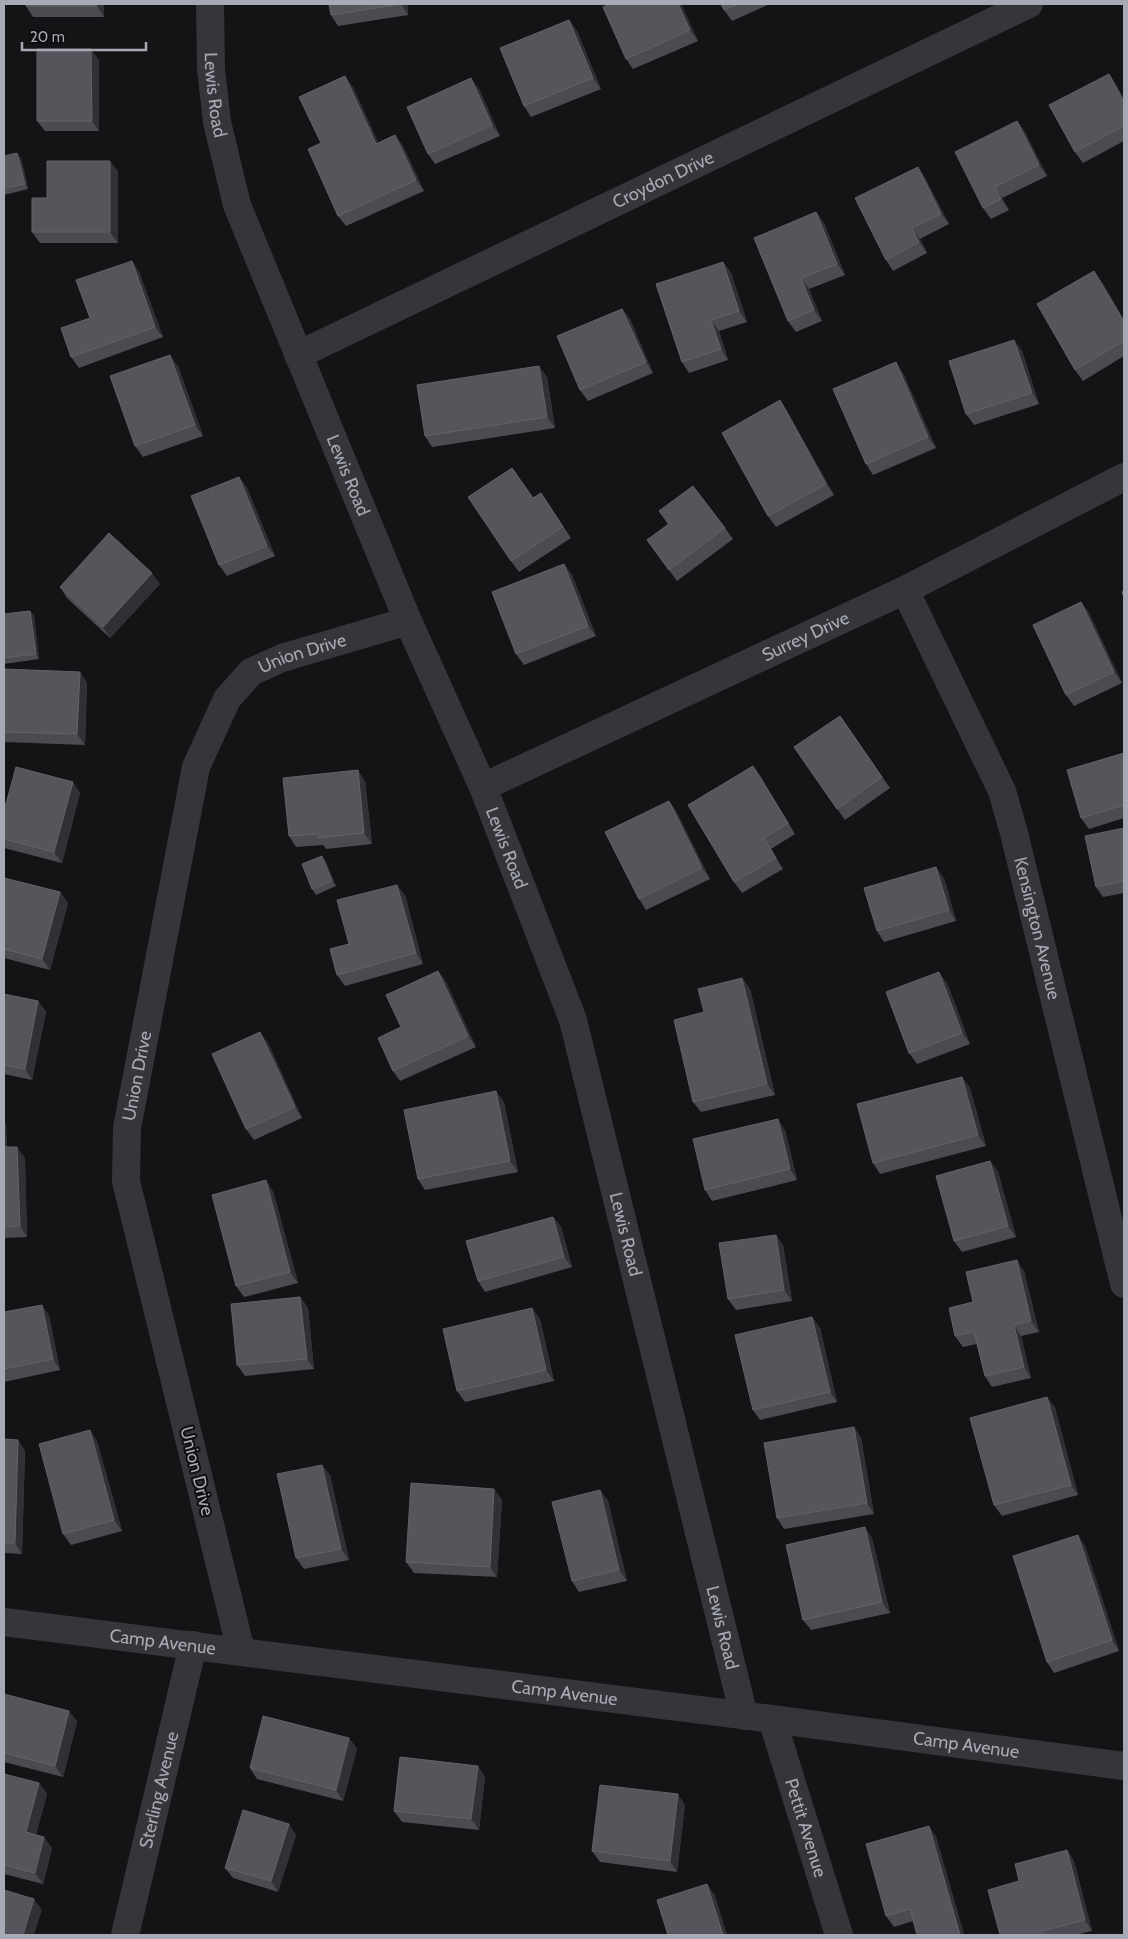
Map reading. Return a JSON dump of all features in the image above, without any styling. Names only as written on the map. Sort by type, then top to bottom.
[{"type":"street","name":"Lewis Road","points":[[210,4],[211,69],[217,122],[237,205],[408,620],[483,787],[573,1020],[744,1716]]},
{"type":"street","name":"Croydon Drive","points":[[298,355],[1029,4]]},
{"type":"street","name":"Surrey Drive","points":[[483,787],[905,590],[1124,477]]},
{"type":"street","name":"Kensington Avenue","points":[[905,590],[1002,791],[1014,833],[1124,1284]]},
{"type":"street","name":"Union Drive","points":[[241,1651],[126,1181],[126,1128],[196,767],[227,699],[251,672],[282,658],[408,620]]},
{"type":"street","name":"Camp Avenue","points":[[4,1622],[772,1719],[1124,1766]]},
{"type":"street","name":"Sterling Avenue","points":[[125,1935],[193,1645]]},
{"type":"street","name":"Pettit Avenue","points":[[772,1719],[839,1935]]},
{"type":"building","points":[[26,4],[97,4],[97,6],[26,6]]},
{"type":"building","points":[[329,4],[401,4],[331,15]]},
{"type":"building","points":[[610,4],[678,4],[690,30],[626,59],[603,7]]},
{"type":"building","points":[[721,4],[739,4],[724,10]]},
{"type":"building","points":[[569,20],[593,78],[524,106],[500,48]]},
{"type":"building","points":[[37,49],[91,49],[92,121],[37,121]]},
{"type":"building","points":[[1109,74],[1124,102],[1124,126],[1075,152],[1049,105]]},
{"type":"building","points":[[345,76],[376,144],[395,135],[416,180],[338,216],[308,149],[321,143],[299,97]]},
{"type":"building","points":[[471,78],[492,125],[428,154],[407,107]]},
{"type":"building","points":[[1017,121],[1039,165],[995,187],[1001,199],[983,208],[955,152]]},
{"type":"building","points":[[17,153],[25,184],[4,188],[4,156]]},
{"type":"building","points":[[47,161],[110,161],[110,232],[32,232],[32,198],[47,198]]},
{"type":"building","points":[[918,167],[941,214],[912,228],[919,242],[886,260],[855,198]]},
{"type":"building","points":[[816,212],[837,264],[801,278],[814,310],[788,321],[754,238]]},
{"type":"building","points":[[132,261],[155,327],[71,357],[61,328],[90,318],[76,280]]},
{"type":"building","points":[[723,262],[739,311],[711,320],[721,349],[682,362],[656,284]]},
{"type":"building","points":[[1094,271],[1124,322],[1124,341],[1075,370],[1037,304]]},
{"type":"building","points":[[622,309],[646,362],[580,390],[557,336]]},
{"type":"building","points":[[1014,340],[1032,393],[966,414],[949,361]]},
{"type":"building","points":[[170,355],[195,425],[135,446],[110,376]]},
{"type":"building","points":[[896,362],[928,437],[866,464],[833,389]]},
{"type":"building","points":[[539,366],[547,417],[425,436],[417,385]]},
{"type":"building","points":[[780,400],[826,484],[768,516],[722,433]]},
{"type":"building","points":[[512,468],[533,498],[541,493],[563,527],[511,561],[468,497]]},
{"type":"building","points":[[239,477],[267,546],[219,565],[191,496]]},
{"type":"building","points":[[693,486],[725,528],[669,570],[647,540],[669,524],[659,511]]},
{"type":"building","points":[[109,533],[152,573],[103,627],[60,587]]},
{"type":"building","points":[[564,564],[588,626],[516,654],[492,592]]},
{"type":"building","points":[[1081,602],[1114,672],[1066,695],[1033,625]]},
{"type":"building","points":[[30,611],[36,654],[4,658],[4,614]]},
{"type":"building","points":[[4,669],[80,672],[77,734],[4,732]]},
{"type":"building","points":[[840,716],[882,777],[837,809],[794,747]]},
{"type":"building","points":[[1124,753],[1124,805],[1081,818],[1067,770]]},
{"type":"building","points":[[753,766],[788,823],[764,838],[776,858],[734,882],[688,805]]},
{"type":"building","points":[[16,767],[73,782],[54,852],[4,839],[4,803],[6,804]]},
{"type":"building","points":[[358,770],[364,833],[318,838],[318,834],[289,836],[283,778]]},
{"type":"building","points":[[669,801],[702,868],[639,899],[605,832]]},
{"type":"building","points":[[1124,828],[1124,881],[1096,887],[1085,836]]},
{"type":"building","points":[[322,856],[332,881],[312,889],[302,864]]},
{"type":"building","points":[[936,867],[949,910],[877,931],[864,888]]},
{"type":"building","points":[[4,878],[60,892],[42,959],[4,949]]},
{"type":"building","points":[[397,885],[416,953],[337,975],[330,949],[349,944],[337,900]]},
{"type":"building","points":[[438,971],[468,1036],[393,1071],[378,1038],[401,1027],[386,995]]},
{"type":"building","points":[[939,972],[962,1033],[909,1053],[886,992]]},
{"type":"building","points":[[742,978],[767,1084],[693,1102],[674,1020],[704,1012],[698,989]]},
{"type":"building","points":[[4,994],[38,1001],[25,1069],[4,1065]]},
{"type":"building","points":[[260,1032],[295,1107],[246,1129],[212,1054]]},
{"type":"building","points":[[962,1077],[978,1135],[873,1163],[857,1104]]},
{"type":"building","points":[[496,1091],[510,1161],[418,1179],[404,1110]]},
{"type":"building","points":[[778,1119],[790,1169],[705,1190],[693,1139]]},
{"type":"building","points":[[4,1147],[17,1147],[20,1226],[4,1227]]},
{"type":"building","points":[[990,1161],[1008,1226],[954,1241],[936,1176]]},
{"type":"building","points":[[266,1180],[290,1272],[236,1286],[212,1195]]},
{"type":"building","points":[[553,1217],[564,1257],[478,1281],[466,1241]]},
{"type":"building","points":[[776,1235],[784,1290],[728,1299],[719,1243]]},
{"type":"building","points":[[1017,1260],[1031,1321],[1014,1325],[1024,1367],[985,1376],[974,1332],[955,1336],[949,1308],[973,1302],[966,1272]]},
{"type":"building","points":[[300,1297],[307,1359],[237,1365],[231,1304]]},
{"type":"building","points":[[42,1305],[53,1359],[4,1369],[4,1312]]},
{"type":"building","points":[[532,1308],[546,1370],[457,1391],[443,1329]]},
{"type":"building","points":[[812,1317],[830,1392],[753,1410],[735,1335]]},
{"type":"building","points":[[1047,1397],[1071,1485],[994,1505],[970,1418]]},
{"type":"building","points":[[854,1427],[867,1503],[777,1518],[764,1443]]},
{"type":"building","points":[[90,1430],[114,1520],[63,1534],[39,1444]]},
{"type":"building","points":[[4,1439],[18,1440],[15,1543],[4,1543]]},
{"type":"building","points":[[322,1465],[341,1549],[296,1558],[277,1474]]},
{"type":"building","points":[[411,1483],[494,1489],[490,1567],[406,1562]]},
{"type":"building","points":[[600,1490],[619,1570],[572,1581],[552,1502]]},
{"type":"building","points":[[865,1527],[882,1602],[803,1620],[786,1545]]},
{"type":"building","points":[[1078,1535],[1112,1640],[1047,1662],[1013,1556]]},
{"type":"building","points":[[4,1694],[69,1711],[55,1766],[4,1753]]},
{"type":"building","points":[[263,1716],[349,1738],[336,1790],[250,1768]]},
{"type":"building","points":[[400,1757],[478,1766],[471,1819],[394,1811]]},
{"type":"building","points":[[4,1774],[39,1783],[26,1832],[44,1837],[35,1873],[4,1865]]},
{"type":"building","points":[[600,1785],[678,1794],[670,1861],[592,1851]]},
{"type":"building","points":[[243,1810],[289,1824],[271,1881],[225,1868]]},
{"type":"building","points":[[929,1826],[960,1935],[917,1935],[910,1909],[886,1916],[866,1844]]},
{"type":"building","points":[[1067,1850],[1085,1920],[1042,1931],[1043,1935],[1000,1935],[988,1890],[1019,1881],[1015,1864]]},
{"type":"building","points":[[707,1884],[723,1935],[668,1935],[657,1900]]},
{"type":"building","points":[[4,1890],[34,1899],[23,1935],[4,1935]]}]
